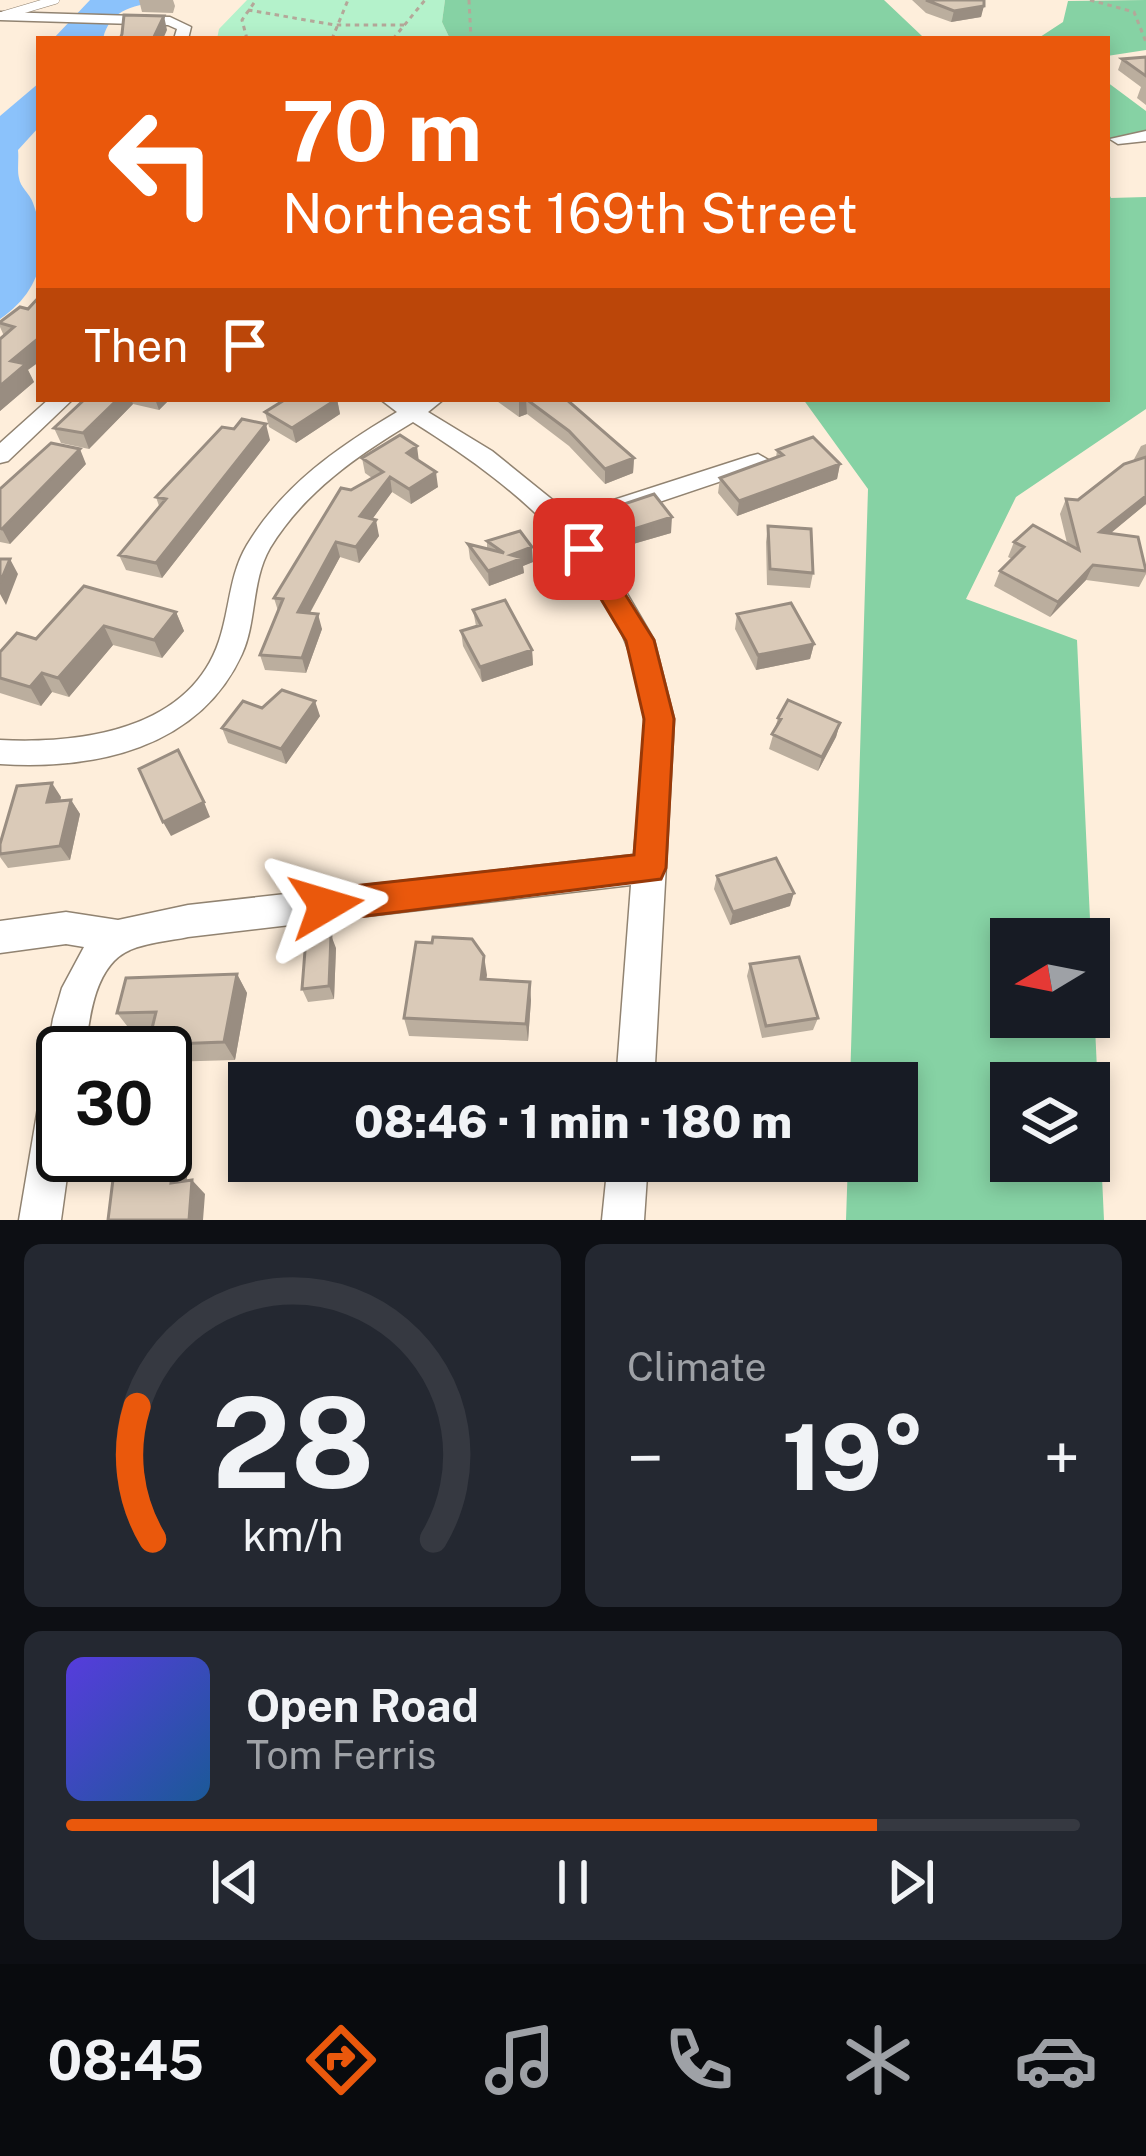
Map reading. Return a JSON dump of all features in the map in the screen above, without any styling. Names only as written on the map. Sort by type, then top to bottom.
[{"type":"street","points":[[2,16],[178,24],[184,27],[182,36]]},
{"type":"street","points":[[1118,140],[1146,136]]},
{"type":"street","points":[[0,456],[59,402]]},
{"type":"street","points":[[0,752],[71,754],[167,724],[208,688],[230,651],[245,578],[255,552],[282,513],[331,460],[412,403],[566,524],[603,575],[640,640],[659,719],[636,1062]]},
{"type":"street","points":[[566,524],[758,461]]},
{"type":"street","points":[[0,937],[66,928],[118,935],[188,921],[650,868]]},
{"type":"street","points":[[72,1026],[80,985],[100,950],[118,935]]},
{"type":"street","points":[[40,1220],[46,1182]]},
{"type":"street","points":[[623,1220],[626,1182]]},
{"type":"lane","points":[[2,16],[55,0]]},
{"type":"path","points":[[246,36],[242,20],[256,0]]},
{"type":"path","points":[[333,36],[348,0]]},
{"type":"path","points":[[396,36],[425,0]]},
{"type":"path","points":[[469,0],[471,36]]},
{"type":"path","points":[[1090,0],[1133,12],[1146,42]]},
{"type":"path","points":[[248,10],[335,25],[404,26]]},
{"type":"green space","points":[[247,0],[445,0],[442,22],[449,36],[218,36]]},
{"type":"green space","points":[[445,0],[884,0],[922,36],[449,36],[442,22]]},
{"type":"green space","points":[[1146,0],[1146,50],[1110,56],[1110,36],[1042,36],[1063,22],[1068,1]]},
{"type":"green space","points":[[1110,84],[1146,111],[1146,136],[1110,140]]},
{"type":"green space","points":[[1110,196],[1146,197],[1146,409],[1016,497],[966,599],[1077,640],[1090,918],[990,918],[990,1038],[1096,1038],[1097,1062],[990,1062],[990,1182],[1102,1182],[1104,1220],[846,1220],[847,1182],[918,1182],[918,1062],[851,1062],[868,489],[805,402],[1110,402]]},
{"type":"water","points":[[90,0],[164,0],[118,14],[104,36],[56,36]]},
{"type":"water","points":[[36,86],[36,130],[18,150],[18,168],[36,214],[36,276],[25,296],[0,319],[0,116]]},
{"type":"building","points":[[926,0],[984,0],[984,6],[954,11]]},
{"type":"building","points":[[124,15],[164,16],[154,36],[122,34]]},
{"type":"building","points":[[1146,57],[1146,76],[1122,59]]},
{"type":"building","points":[[36,300],[36,340],[11,361],[26,364],[0,386],[0,339],[14,327],[0,322],[20,307],[28,309]]},
{"type":"building","points":[[82,402],[115,402],[83,433],[54,428]]},
{"type":"building","points":[[281,402],[332,402],[292,428],[265,412]]},
{"type":"building","points":[[530,402],[569,402],[634,458],[605,469],[569,431]]},
{"type":"building","points":[[242,419],[266,424],[156,563],[119,555],[166,499],[156,497],[222,427],[234,429]]},
{"type":"building","points":[[400,435],[417,446],[407,453],[436,472],[409,489],[390,477],[360,516],[376,520],[356,547],[336,542],[298,612],[318,614],[302,658],[260,655],[283,599],[274,598],[341,488],[351,490],[383,472],[362,458]]},
{"type":"building","points":[[813,437],[840,464],[739,501],[720,478],[783,455],[777,450]]},
{"type":"building","points":[[51,443],[80,449],[0,528],[0,489]]},
{"type":"building","points":[[1146,457],[1146,496],[1100,532],[1138,537],[1146,571],[1093,565],[1058,602],[1000,571],[1024,547],[1014,542],[1033,525],[1079,550],[1066,499],[1078,500],[1124,464]]},
{"type":"building","points":[[654,494],[672,517],[634,529],[618,506]]},
{"type":"building","points":[[768,526],[811,529],[813,573],[770,569]]},
{"type":"building","points":[[520,531],[532,547],[511,555],[523,558],[488,571],[468,544],[504,553],[487,541]]},
{"type":"building","points":[[0,559],[10,559],[0,583]]},
{"type":"building","points":[[84,586],[176,612],[154,640],[104,626],[58,678],[42,673],[30,687],[0,678],[0,652],[17,633],[36,639]]},
{"type":"building","points":[[505,600],[532,650],[480,667],[461,631],[481,625],[473,610]]},
{"type":"building","points":[[791,603],[814,644],[758,655],[737,614]]},
{"type":"building","points":[[282,690],[315,701],[281,749],[222,728],[243,701],[262,708]]},
{"type":"building","points":[[788,700],[840,723],[822,757],[772,734]]},
{"type":"building","points":[[178,750],[204,802],[163,822],[139,769]]},
{"type":"building","points":[[52,783],[47,802],[71,800],[60,846],[0,854],[17,786]]},
{"type":"building","points":[[776,858],[794,893],[733,912],[717,876]]},
{"type":"building","points":[[331,935],[329,986],[302,989],[306,938]]},
{"type":"building","points":[[433,937],[472,939],[484,956],[481,979],[530,982],[526,1024],[404,1018],[416,942],[432,943]]},
{"type":"building","points":[[799,957],[818,1018],[766,1026],[750,964]]},
{"type":"building","points":[[237,974],[224,1042],[192,1043],[192,1026],[153,1026],[156,1012],[117,1013],[126,978]]},
{"type":"building","points":[[113,1182],[192,1182],[189,1220],[108,1220]]},
{"type":"route","points":[[326,905],[650,868],[659,719],[640,640],[584,549]]}]
